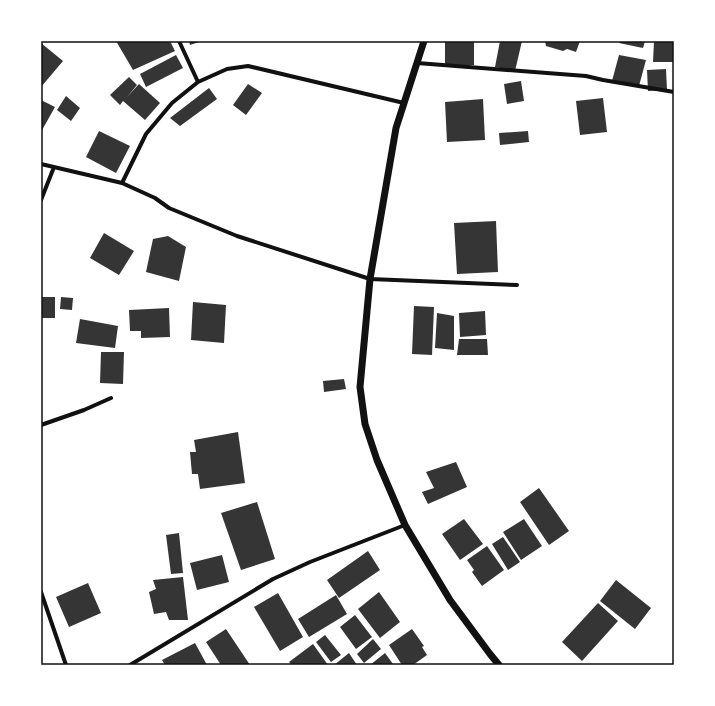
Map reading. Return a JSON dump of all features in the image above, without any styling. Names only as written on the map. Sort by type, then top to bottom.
[{"type":"street","points":[[179,41],[198,82]]},
{"type":"street","points":[[424,41],[396,128],[370,279],[360,387],[365,424],[377,460],[405,525],[450,600],[499,665]]},
{"type":"street","points":[[416,63],[586,76],[674,92]]},
{"type":"street","points":[[122,183],[146,134],[172,103],[198,82],[227,69],[248,66],[404,103]]},
{"type":"street","points":[[41,164],[122,183],[155,198],[169,208],[237,236],[370,279],[517,285]]},
{"type":"street","points":[[41,200],[54,167]]},
{"type":"street","points":[[41,425],[84,410],[111,398]]},
{"type":"street","points":[[130,665],[273,579],[310,562],[405,525]]},
{"type":"street","points":[[41,592],[66,665]]},
{"type":"building","points":[[116,41],[170,41],[175,51],[133,70]]},
{"type":"building","points":[[189,41],[202,41],[190,45]]},
{"type":"building","points":[[445,41],[474,41],[474,65],[445,66]]},
{"type":"building","points":[[500,41],[522,41],[515,71],[495,67]]},
{"type":"building","points":[[545,41],[580,41],[576,52],[567,49],[563,51],[546,46]]},
{"type":"building","points":[[620,41],[645,41],[643,48],[619,43]]},
{"type":"building","points":[[654,41],[673,41],[674,62],[653,62]]},
{"type":"building","points":[[41,43],[63,61],[41,87]]},
{"type":"building","points":[[176,55],[183,68],[146,87],[140,74]]},
{"type":"building","points":[[619,55],[646,60],[639,86],[612,81]]},
{"type":"building","points":[[666,69],[667,90],[648,91],[647,70]]},
{"type":"building","points":[[129,77],[137,85],[127,97],[139,84],[160,103],[145,120],[123,101],[120,105],[110,95]]},
{"type":"building","points":[[521,81],[524,101],[507,104],[504,84]]},
{"type":"building","points":[[248,84],[262,93],[246,115],[233,105]]},
{"type":"building","points":[[209,88],[217,99],[180,126],[170,118]]},
{"type":"building","points":[[66,96],[80,108],[71,121],[57,110]]},
{"type":"building","points":[[603,98],[607,132],[580,135],[576,101]]},
{"type":"building","points":[[483,99],[485,140],[447,142],[445,102]]},
{"type":"building","points":[[41,100],[55,107],[41,132]]},
{"type":"building","points":[[99,131],[130,146],[116,173],[86,157]]},
{"type":"building","points":[[528,131],[529,142],[500,145],[499,133]]},
{"type":"building","points":[[496,221],[498,272],[457,274],[454,223]]},
{"type":"building","points":[[104,233],[134,251],[119,275],[90,258]]},
{"type":"building","points":[[168,236],[186,247],[179,281],[146,272],[153,239]]},
{"type":"building","points":[[41,297],[55,297],[55,318],[41,318]]},
{"type":"building","points":[[61,297],[73,298],[72,310],[60,309]]},
{"type":"building","points":[[193,302],[226,305],[224,343],[191,340]]},
{"type":"building","points":[[414,306],[434,307],[432,355],[412,354]]},
{"type":"building","points":[[169,308],[170,337],[141,338],[141,331],[130,331],[129,310]]},
{"type":"building","points":[[485,311],[486,335],[460,337],[459,313]]},
{"type":"building","points":[[437,313],[454,316],[454,350],[435,348]]},
{"type":"building","points":[[80,319],[118,326],[115,348],[76,343]]},
{"type":"building","points":[[459,339],[487,339],[488,355],[457,355]]},
{"type":"building","points":[[101,352],[124,352],[123,384],[100,383]]},
{"type":"building","points":[[344,379],[346,389],[324,392],[323,381]]},
{"type":"building","points":[[238,432],[245,483],[200,489],[198,474],[192,474],[190,452],[196,452],[194,440]]},
{"type":"building","points":[[456,462],[467,487],[428,504],[422,492],[434,488],[426,472]]},
{"type":"building","points":[[539,488],[569,531],[549,545],[520,502]]},
{"type":"building","points":[[257,502],[275,559],[241,570],[221,513]]},
{"type":"building","points":[[464,519],[483,544],[460,560],[442,534]]},
{"type":"building","points":[[524,519],[542,546],[521,560],[503,532]]},
{"type":"building","points":[[179,533],[183,573],[171,574],[166,535]]},
{"type":"building","points":[[503,537],[520,562],[508,570],[492,544]]},
{"type":"building","points":[[487,546],[504,570],[482,586],[472,572],[474,570],[467,560]]},
{"type":"building","points":[[368,551],[380,570],[339,598],[327,580]]},
{"type":"building","points":[[222,555],[229,582],[197,590],[190,563]]},
{"type":"building","points":[[183,577],[188,620],[169,620],[166,612],[154,614],[149,592],[156,589],[153,580]]},
{"type":"building","points":[[616,580],[651,608],[635,629],[600,601]]},
{"type":"building","points":[[88,583],[101,613],[69,627],[56,597]]},
{"type":"building","points":[[379,592],[400,622],[380,638],[358,609]]},
{"type":"building","points":[[278,593],[303,637],[280,651],[254,607]]},
{"type":"building","points":[[336,595],[347,614],[309,637],[298,619]]},
{"type":"building","points":[[598,603],[618,621],[582,661],[562,642]]},
{"type":"building","points":[[355,615],[372,637],[356,649],[340,627]]},
{"type":"building","points":[[226,629],[250,665],[221,665],[206,642]]},
{"type":"building","points":[[412,629],[424,646],[422,647],[427,655],[413,665],[402,665],[389,645]]},
{"type":"building","points":[[325,635],[341,655],[331,662],[316,642]]},
{"type":"building","points":[[373,639],[381,649],[364,663],[357,654]]},
{"type":"building","points":[[195,643],[207,665],[165,665],[162,660]]},
{"type":"building","points":[[313,644],[328,665],[292,665],[289,662]]},
{"type":"building","points":[[349,653],[357,665],[334,665]]},
{"type":"building","points":[[385,653],[393,664],[392,665],[370,665]]}]
